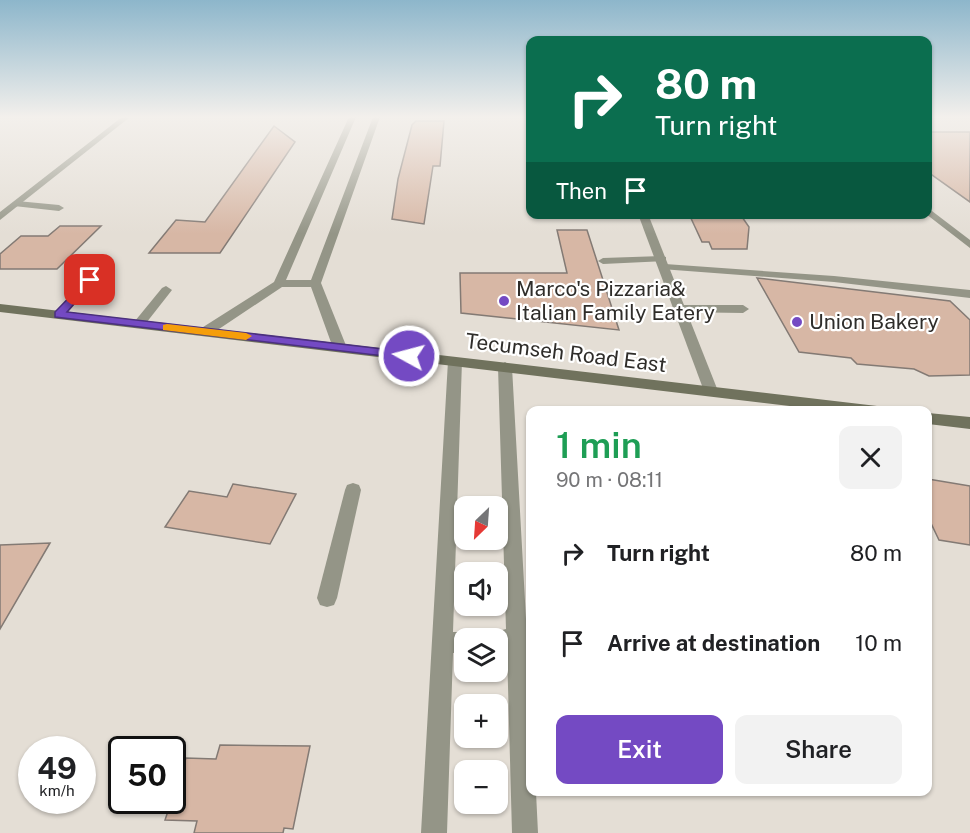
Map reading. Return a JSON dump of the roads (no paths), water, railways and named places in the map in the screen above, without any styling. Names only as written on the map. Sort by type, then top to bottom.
[{"type":"main road","name":"Tecumseh Road East","points":[[0,308],[836,406]]},
{"type":"main road","points":[[932,418],[970,423]]},
{"type":"street","points":[[0,217],[78,156]]},
{"type":"street","points":[[279,284],[336,156]]},
{"type":"street","points":[[340,348],[315,283],[362,156]]},
{"type":"street","points":[[17,204],[59,208]]},
{"type":"street","points":[[932,214],[970,245]]},
{"type":"street","points":[[645,219],[711,391]]},
{"type":"street","points":[[603,261],[663,263],[970,294]]},
{"type":"street","points":[[59,315],[90,280]]},
{"type":"street","points":[[205,332],[279,284],[315,283]]},
{"type":"street","points":[[139,324],[166,290]]},
{"type":"street","points":[[680,309],[743,309]]},
{"type":"street","points":[[434,833],[454,361]]},
{"type":"street","points":[[505,367],[507,628]]},
{"type":"street","points":[[327,598],[353,490]]},
{"type":"street","points":[[442,643],[454,642]]},
{"type":"street","points":[[508,651],[525,833]]},
{"type":"place","name":"Marco's Pizzaria& Italian Family Eatery","points":[[504,301]]},
{"type":"place","name":"Union Bakery","points":[[797,322]]}]
